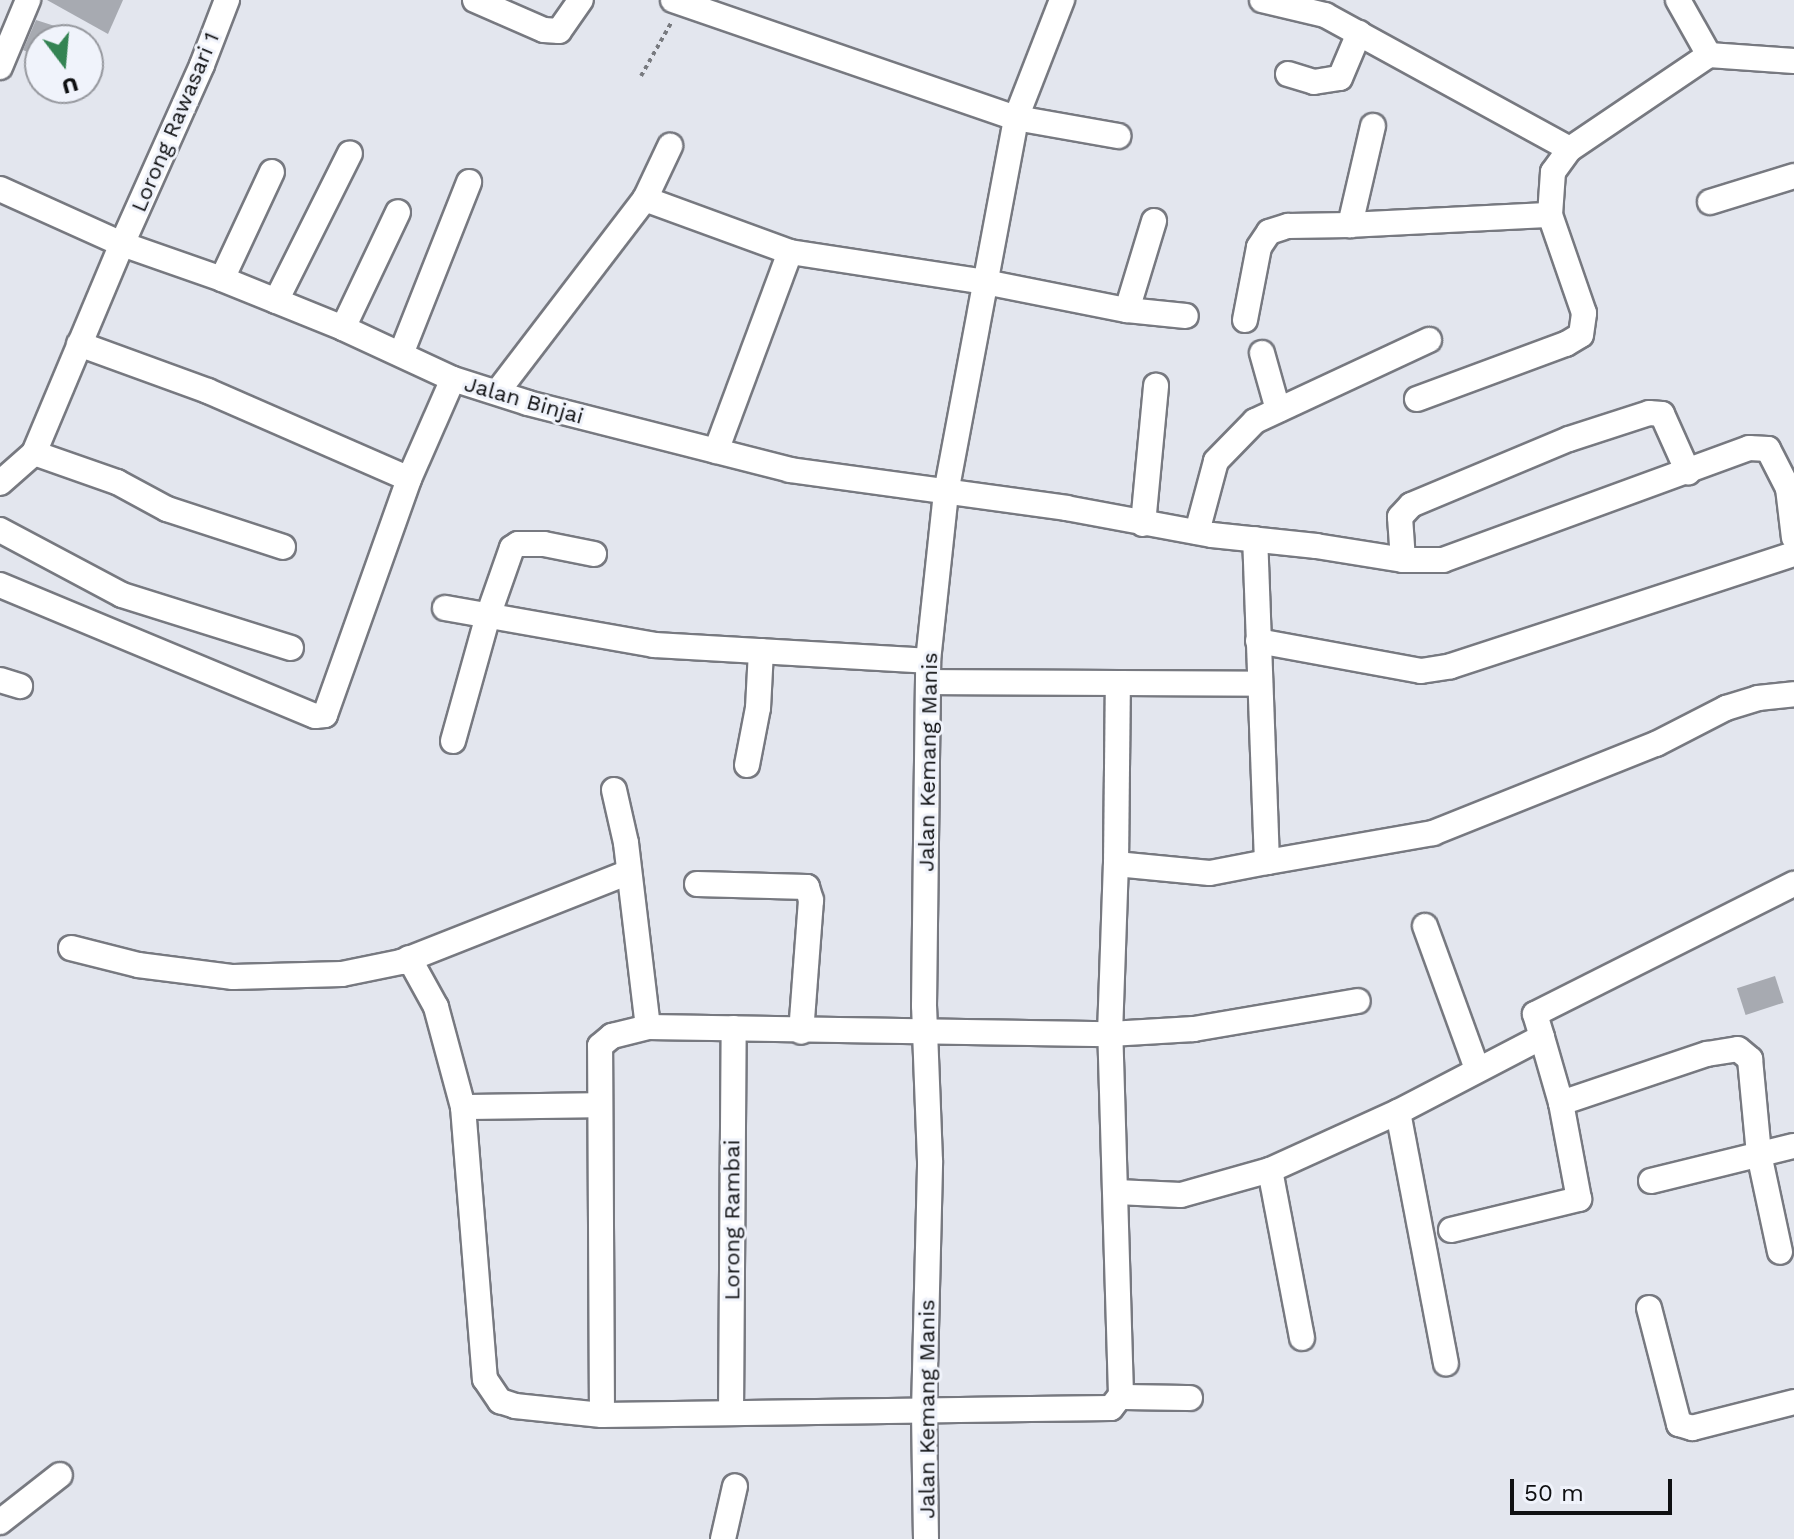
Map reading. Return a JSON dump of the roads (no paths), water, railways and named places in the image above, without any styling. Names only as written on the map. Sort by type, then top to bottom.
[{"type":"street","points":[[0,67],[28,0]]},
{"type":"street","name":"Lorong Rawasari 1","points":[[34,453],[202,65],[227,0]]},
{"type":"street","points":[[475,0],[544,30],[559,31],[581,0]]},
{"type":"street","name":"Jalan Kemang Manis","points":[[926,1539],[924,1412],[930,1161],[924,1034],[928,672],[946,493],[1016,118],[1062,0]]},
{"type":"street","points":[[1262,0],[1325,15],[1570,149]]},
{"type":"street","points":[[1678,0],[1709,55]]},
{"type":"street","points":[[678,2],[1016,118],[1118,136]]},
{"type":"street","points":[[1288,74],[1314,82],[1340,78],[1359,33]]},
{"type":"street","points":[[1417,399],[1566,344],[1581,335],[1584,313],[1550,215],[1553,172],[1570,149],[1709,55],[1794,61]]},
{"type":"street","points":[[1350,225],[1373,126]]},
{"type":"street","points":[[498,391],[645,199],[670,146]]},
{"type":"street","points":[[276,301],[350,153]]},
{"type":"street","points":[[222,279],[272,172]]},
{"type":"street","points":[[1710,202],[1794,176]]},
{"type":"street","points":[[401,354],[469,182]]},
{"type":"street","name":"Jalan Binjai","points":[[0,189],[122,244],[222,279],[343,328],[453,379],[528,403],[790,470],[1066,508],[1143,524],[1403,560],[1443,560],[1749,448],[1768,449],[1791,487]]},
{"type":"street","points":[[645,199],[790,252],[985,282],[1127,310],[1186,316]]},
{"type":"street","points":[[343,328],[398,212]]},
{"type":"street","points":[[1245,320],[1259,247],[1269,232],[1288,226],[1550,215]]},
{"type":"street","points":[[1127,310],[1154,221]]},
{"type":"street","points":[[716,451],[790,252]]},
{"type":"street","points":[[1197,532],[1216,461],[1255,421],[1429,340]]},
{"type":"street","points":[[79,344],[208,391],[409,479]]},
{"type":"street","points":[[1262,353],[1278,410]]},
{"type":"street","points":[[0,585],[315,716],[325,715],[409,479],[453,379]]},
{"type":"street","points":[[1143,524],[1156,386]]},
{"type":"street","points":[[1403,560],[1400,517],[1411,505],[1569,439],[1649,413],[1662,414],[1688,472]]},
{"type":"street","points":[[0,483],[34,453],[117,482],[167,509],[283,547]]},
{"type":"street","points":[[1791,487],[1794,538]]},
{"type":"street","points":[[0,530],[122,595],[291,648]]},
{"type":"street","points":[[1255,539],[1267,862]]},
{"type":"street","points":[[453,741],[508,554],[518,544],[544,544],[594,554]]},
{"type":"street","points":[[1258,641],[1421,671],[1451,666],[1794,554]]},
{"type":"street","points":[[445,608],[654,645],[761,651],[928,672],[1118,683],[1260,684]]},
{"type":"street","points":[[747,765],[758,708],[761,651]]},
{"type":"street","points":[[409,958],[436,1007],[463,1107],[485,1379],[500,1401],[515,1406],[602,1415],[1111,1408],[1121,1397],[1110,1034],[1118,683]]},
{"type":"street","points":[[1116,864],[1210,873],[1433,833],[1656,744],[1726,708],[1758,698],[1794,694]]},
{"type":"street","points":[[614,790],[629,872],[648,1027]]},
{"type":"street","points":[[71,948],[138,965],[233,977],[342,974],[409,958],[629,872]]},
{"type":"street","points":[[697,884],[807,887],[811,900],[801,1032]]},
{"type":"street","points":[[1451,1230],[1579,1199],[1561,1103],[1535,1014],[1794,884]]},
{"type":"street","points":[[1425,926],[1477,1069]]},
{"type":"street","points":[[602,1415],[600,1046],[612,1036],[648,1027],[924,1034],[1110,1034],[1194,1029],[1358,1001]]},
{"type":"street","name":"Lorong Rambai","points":[[731,1413],[734,1028]]},
{"type":"street","points":[[1117,1192],[1181,1195],[1270,1170],[1398,1112],[1542,1037]]},
{"type":"street","points":[[1561,1103],[1707,1054],[1738,1049],[1750,1059],[1759,1154],[1780,1252]]},
{"type":"street","points":[[463,1107],[599,1105]]},
{"type":"street","points":[[1398,1112],[1446,1363]]},
{"type":"street","points":[[1651,1181],[1794,1146]]},
{"type":"street","points":[[1270,1170],[1302,1338]]},
{"type":"street","points":[[1649,1308],[1679,1424],[1692,1428],[1794,1402]]},
{"type":"street","points":[[1121,1397],[1190,1398]]},
{"type":"street","points":[[0,1522],[60,1475]]},
{"type":"street","points":[[723,1539],[735,1486]]}]
